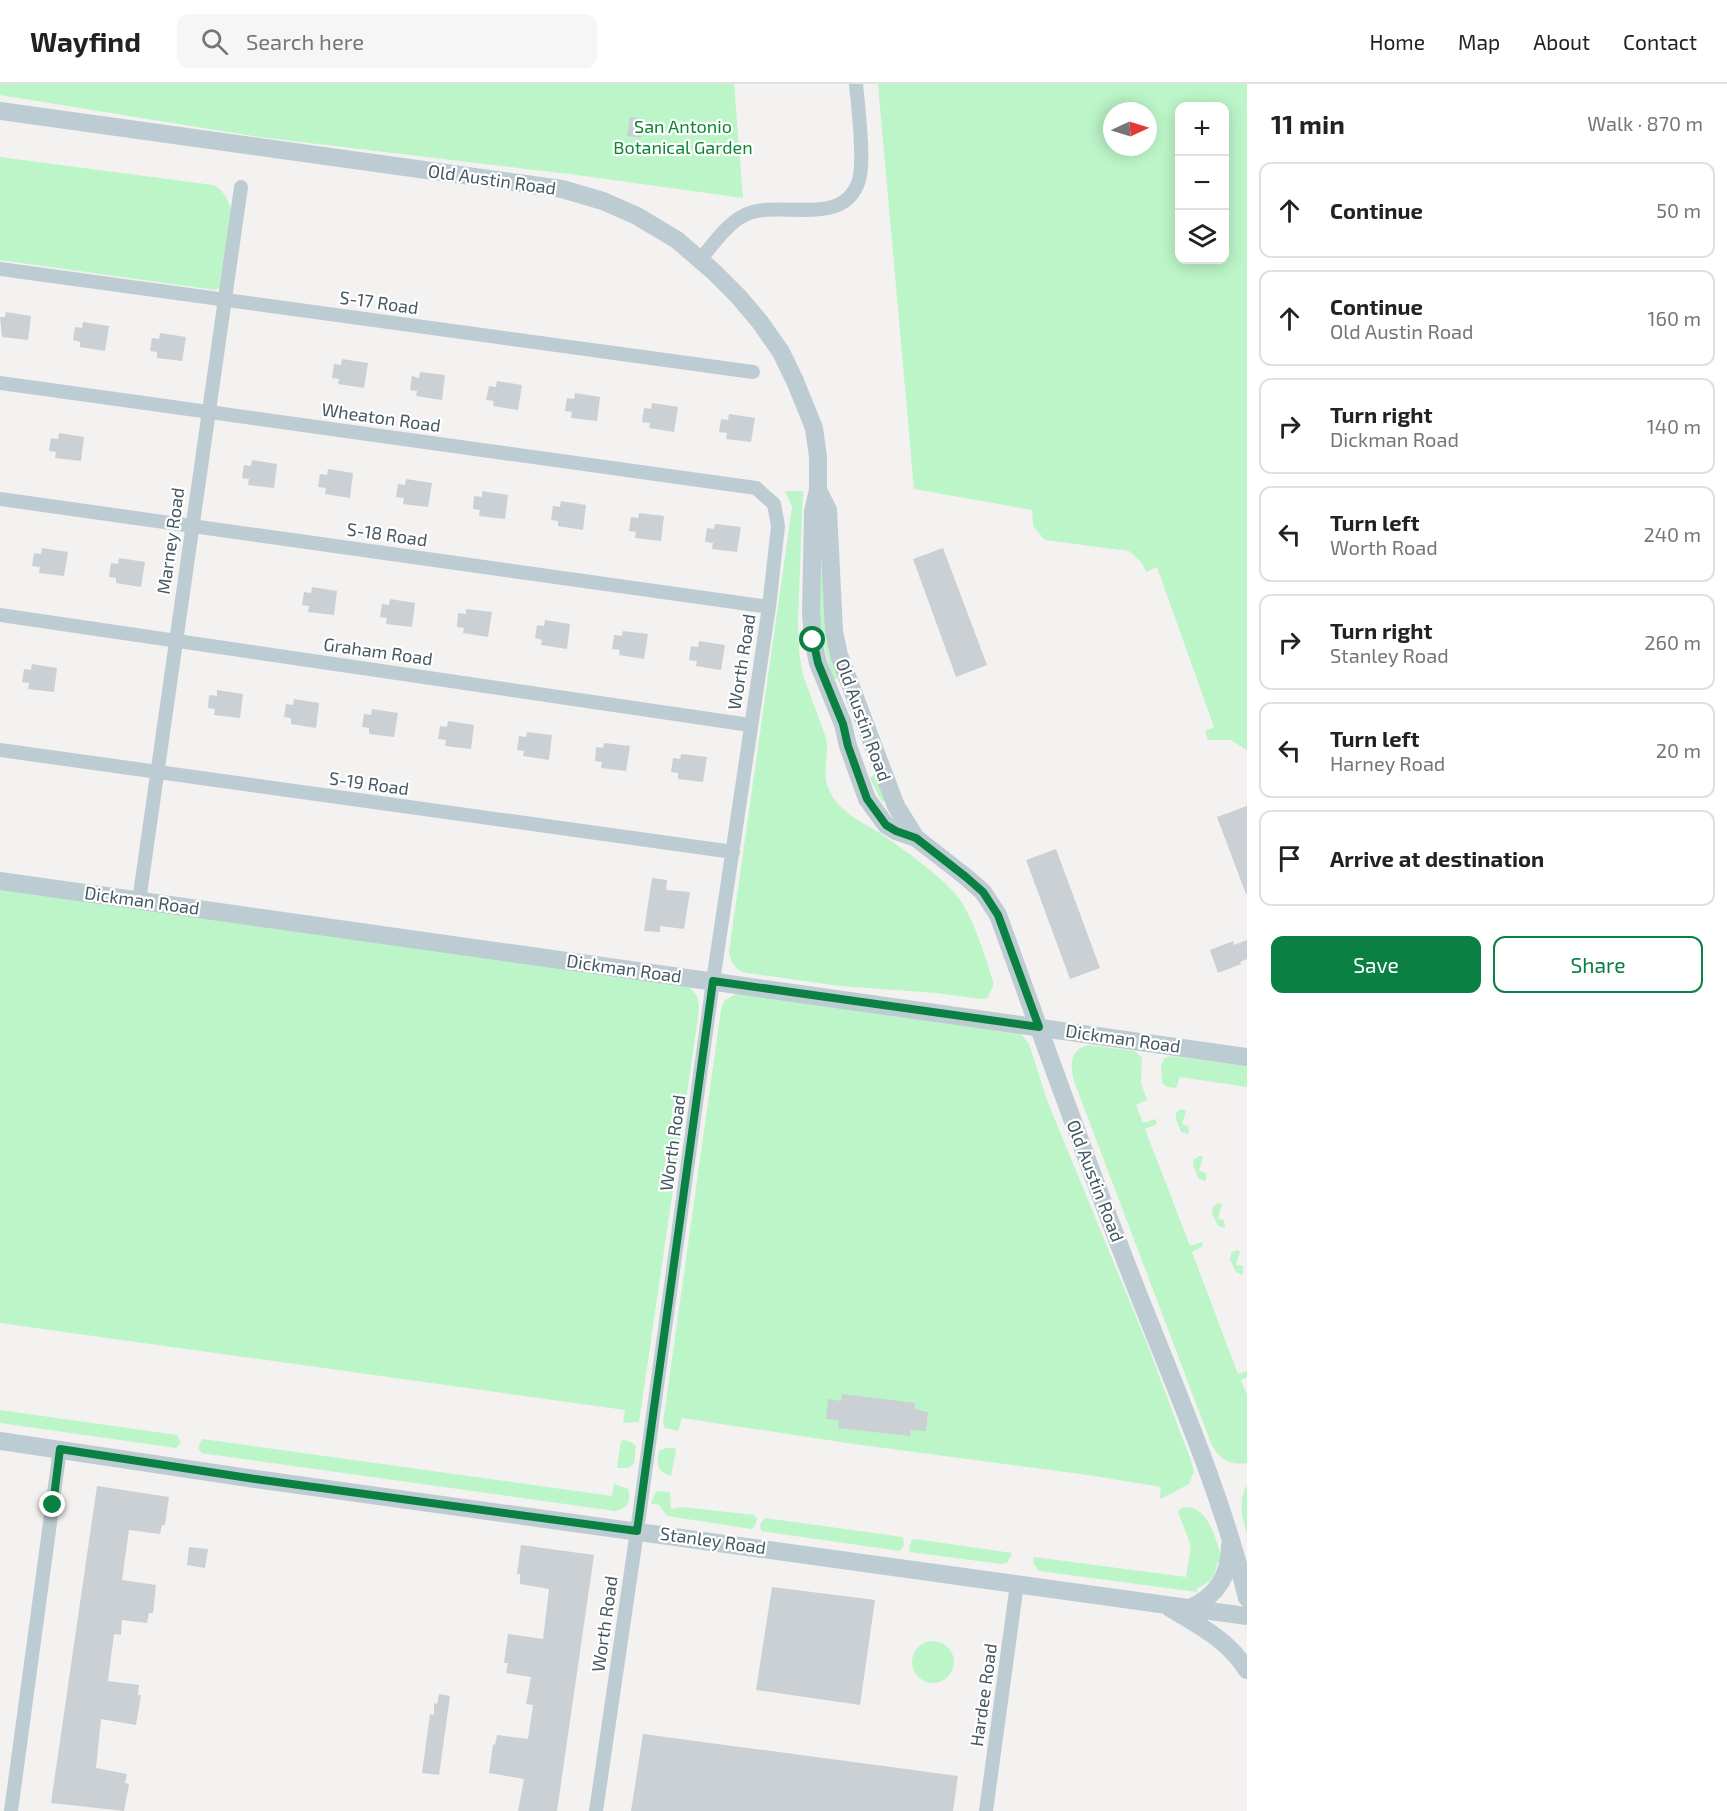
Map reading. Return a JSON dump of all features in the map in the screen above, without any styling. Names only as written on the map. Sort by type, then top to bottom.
[{"type":"street","points":[[700,260],[728,228],[745,215],[769,210],[818,210],[836,205],[855,190],[860,179],[861,165],[856,84]]},
{"type":"street","name":"Old Austin Road","points":[[0,111],[562,189],[603,201],[637,216],[677,240],[738,296],[786,361],[814,428],[818,456],[818,490],[813,511],[811,613],[813,640],[818,663],[843,724],[848,746],[867,799],[886,825],[916,838],[983,892],[998,915],[1091,1172],[1201,1454],[1236,1552],[1247,1598]]},
{"type":"street","name":"Marney Road","points":[[139,901],[241,187]]},
{"type":"street","name":"S-17 Road","points":[[0,269],[753,372]]},
{"type":"street","name":"Wheaton Road","points":[[0,383],[756,489]]},
{"type":"street","name":"Worth Road","points":[[596,1811],[713,981],[769,607],[778,526],[774,504],[756,489]]},
{"type":"street","name":"Old Austin Road","points":[[818,490],[828,510],[834,631],[839,655],[896,806],[916,838]]},
{"type":"street","name":"S-18 Road","points":[[0,499],[769,607]]},
{"type":"street","name":"Graham Road","points":[[0,615],[750,725]]},
{"type":"street","name":"S-19 Road","points":[[0,750],[733,852]]},
{"type":"street","name":"Dickman Road","points":[[0,881],[1247,1057]]},
{"type":"street","name":"Stanley Road","points":[[0,1441],[255,1479],[1247,1616]]},
{"type":"street","points":[[11,1811],[60,1449]]},
{"type":"street","points":[[1190,1608],[1210,1596],[1224,1578],[1230,1559],[1230,1535]]},
{"type":"street","name":"Old Austin Road","points":[[1236,1552],[1247,1574]]},
{"type":"street","name":"Hardee Road","points":[[986,1811],[1017,1584]]},
{"type":"street","points":[[1164,1604],[1211,1633],[1236,1653],[1247,1670]]},
{"type":"green space","name":"San Antonio Botanical Garden","points":[[0,84],[734,84],[743,198],[577,175],[259,137],[0,95]]},
{"type":"green space","points":[[878,84],[1247,84],[1247,750],[1230,740],[1208,740],[1205,731],[1214,727],[1157,567],[1146,572],[1142,563],[1129,551],[1045,540],[1033,526],[1032,510],[914,489]]},
{"type":"green space","points":[[0,157],[217,187],[226,198],[233,215],[223,281],[220,287],[215,290],[0,260]]},
{"type":"green space","points":[[785,491],[803,491],[799,650],[802,672],[826,738],[827,785],[835,800],[846,812],[924,865],[954,892],[975,929],[993,981],[987,998],[840,986],[747,973],[737,968],[731,960],[729,952],[792,507]]},
{"type":"green space","points":[[819,537],[842,677],[833,680],[820,630]]},
{"type":"green space","points":[[875,774],[889,799],[882,802],[870,778]]},
{"type":"green space","points":[[0,888],[685,984],[698,999],[698,1018],[639,1422],[623,1423],[625,1410],[0,1323]]},
{"type":"green space","points":[[737,993],[1021,1034],[1029,1044],[1047,1100],[1148,1346],[1190,1458],[1194,1471],[1189,1484],[1161,1499],[1161,1487],[1088,1475],[854,1444],[682,1418],[678,1431],[665,1428],[663,1423],[721,1010],[724,1001]]},
{"type":"green space","points":[[1089,1045],[1135,1051],[1142,1058],[1141,1083],[1147,1100],[1136,1105],[1143,1123],[1155,1119],[1157,1124],[1145,1129],[1190,1246],[1202,1242],[1203,1246],[1192,1252],[1238,1374],[1247,1371],[1247,1377],[1241,1380],[1247,1395],[1247,1463],[1241,1464],[1225,1460],[1211,1443],[1074,1081],[1072,1058],[1078,1050]]},
{"type":"green space","points":[[1171,1056],[1247,1066],[1247,1087],[1180,1077],[1176,1088],[1167,1087],[1162,1083],[1161,1065],[1165,1058]]},
{"type":"green space","points":[[1182,1109],[1186,1111],[1182,1124],[1188,1126],[1189,1134],[1181,1132],[1176,1119],[1176,1112]]},
{"type":"green space","points":[[1203,1157],[1199,1171],[1206,1173],[1206,1181],[1199,1179],[1193,1166],[1194,1159]]},
{"type":"green space","points":[[1218,1203],[1222,1204],[1218,1218],[1224,1220],[1225,1228],[1218,1226],[1212,1213],[1213,1206]]},
{"type":"green space","points":[[1236,1250],[1240,1251],[1236,1265],[1243,1266],[1243,1275],[1236,1272],[1230,1260],[1231,1253]]},
{"type":"green space","points":[[0,1410],[177,1435],[181,1442],[176,1448],[0,1423]]},
{"type":"green space","points":[[202,1439],[612,1496],[614,1484],[628,1489],[628,1504],[623,1509],[615,1511],[202,1453],[198,1448]]},
{"type":"green space","points":[[624,1440],[636,1446],[634,1464],[628,1468],[618,1468],[621,1441]]},
{"type":"green space","points":[[665,1448],[676,1450],[671,1476],[660,1470],[658,1464],[659,1451]]},
{"type":"green space","points":[[1247,1485],[1247,1534],[1242,1516],[1242,1496]]},
{"type":"green space","points":[[658,1491],[670,1492],[671,1509],[682,1507],[754,1515],[757,1519],[755,1526],[752,1529],[667,1516],[659,1505],[651,1504]]},
{"type":"green space","points":[[1189,1507],[1202,1514],[1207,1520],[1222,1557],[1222,1563],[1217,1563],[1211,1579],[1197,1588],[1197,1592],[1039,1571],[1033,1563],[1034,1557],[1186,1577],[1191,1546],[1178,1512],[1181,1508]]},
{"type":"green space","points":[[765,1518],[903,1537],[904,1545],[900,1551],[761,1531],[760,1524]]},
{"type":"green space","points":[[912,1539],[1012,1553],[1007,1563],[1001,1564],[910,1552]]},
{"type":"green space","points":[[933,1641],[948,1647],[954,1662],[948,1677],[933,1683],[918,1677],[912,1662],[918,1647]]},
{"type":"building","points":[[630,117],[644,119],[641,138],[627,136]]},
{"type":"building","points":[[6,312],[31,316],[28,340],[2,337],[0,317],[5,317]]},
{"type":"building","points":[[83,322],[109,326],[105,351],[80,347],[80,342],[73,340],[75,327],[82,328]]},
{"type":"building","points":[[160,333],[186,337],[182,361],[157,358],[157,352],[150,351],[152,338],[159,339]]},
{"type":"building","points":[[342,359],[368,363],[364,388],[338,384],[339,379],[332,378],[334,364],[341,365]]},
{"type":"building","points":[[420,372],[445,375],[442,400],[416,396],[417,391],[410,390],[412,376],[419,378]]},
{"type":"building","points":[[497,381],[522,385],[518,410],[493,406],[494,401],[486,400],[489,386],[496,387]]},
{"type":"building","points":[[575,393],[600,397],[597,421],[571,418],[572,412],[565,411],[567,398],[574,399]]},
{"type":"building","points":[[652,403],[678,407],[674,432],[649,428],[650,423],[642,422],[644,408],[651,409]]},
{"type":"building","points":[[729,414],[755,418],[751,442],[726,439],[727,433],[719,432],[721,419],[728,420]]},
{"type":"building","points":[[59,433],[84,437],[81,461],[55,458],[56,452],[49,451],[51,438],[58,439]]},
{"type":"building","points":[[252,460],[277,464],[274,488],[248,485],[249,479],[242,478],[244,465],[251,466]]},
{"type":"building","points":[[328,469],[353,473],[350,498],[325,494],[326,488],[318,487],[320,474],[327,475]]},
{"type":"building","points":[[406,479],[432,483],[428,507],[403,504],[404,498],[396,497],[398,484],[405,485]]},
{"type":"building","points":[[482,491],[508,495],[505,519],[479,516],[480,510],[473,509],[474,496],[482,497]]},
{"type":"building","points":[[561,501],[586,505],[583,530],[558,526],[558,521],[551,520],[553,506],[560,507]]},
{"type":"building","points":[[639,513],[664,516],[661,541],[635,538],[636,532],[629,531],[631,517],[638,518]]},
{"type":"building","points":[[715,524],[741,527],[737,552],[712,549],[713,543],[705,542],[707,528],[714,529]]},
{"type":"building","points":[[42,548],[68,552],[64,576],[39,573],[40,567],[32,566],[34,553],[41,554]]},
{"type":"building","points":[[943,548],[987,665],[956,677],[913,559]]},
{"type":"building","points":[[119,558],[145,562],[141,587],[116,583],[116,578],[109,577],[111,563],[118,564]]},
{"type":"building","points":[[312,587],[337,591],[334,615],[308,612],[309,606],[302,605],[304,592],[311,593]]},
{"type":"building","points":[[390,599],[415,603],[412,627],[386,624],[387,618],[380,617],[382,604],[389,605]]},
{"type":"building","points":[[466,609],[492,612],[488,637],[463,633],[464,628],[457,627],[458,613],[466,614]]},
{"type":"building","points":[[545,620],[570,624],[567,649],[541,645],[542,640],[535,638],[537,625],[544,626]]},
{"type":"building","points":[[623,631],[648,634],[644,659],[619,655],[620,650],[612,649],[614,635],[622,636]]},
{"type":"building","points":[[699,641],[725,645],[721,670],[696,666],[697,661],[689,660],[691,646],[698,647]]},
{"type":"building","points":[[32,664],[57,668],[54,692],[28,689],[29,683],[22,682],[24,669],[31,670]]},
{"type":"building","points":[[217,690],[243,694],[240,718],[214,715],[215,709],[208,708],[209,695],[217,696]]},
{"type":"building","points":[[294,699],[319,703],[316,728],[291,724],[291,718],[284,717],[286,704],[293,705]]},
{"type":"building","points":[[372,709],[398,713],[394,737],[369,734],[369,728],[362,727],[364,714],[371,715]]},
{"type":"building","points":[[448,721],[474,725],[471,749],[445,746],[446,740],[438,739],[440,726],[447,727]]},
{"type":"building","points":[[527,732],[552,735],[549,760],[523,756],[524,751],[517,750],[519,736],[526,737]]},
{"type":"building","points":[[604,743],[630,746],[626,771],[601,768],[602,762],[595,761],[596,747],[603,748]]},
{"type":"building","points":[[681,754],[707,757],[703,782],[678,779],[678,773],[671,772],[673,758],[680,759]]},
{"type":"building","points":[[1247,806],[1247,894],[1246,894],[1217,817]]},
{"type":"building","points":[[1056,849],[1100,968],[1070,979],[1026,860]]},
{"type":"building","points":[[652,878],[667,880],[666,890],[690,892],[684,929],[660,926],[660,932],[644,931]]},
{"type":"building","points":[[1247,940],[1247,959],[1240,962],[1241,964],[1218,973],[1210,950],[1233,941],[1234,945]]},
{"type":"building","points":[[842,1394],[915,1403],[915,1409],[928,1412],[926,1431],[911,1430],[910,1436],[838,1428],[839,1420],[826,1419],[828,1399],[841,1401]]},
{"type":"building","points":[[97,1486],[169,1497],[165,1525],[162,1525],[160,1534],[129,1530],[122,1580],[156,1585],[153,1613],[149,1613],[147,1623],[122,1620],[121,1635],[114,1634],[108,1681],[139,1685],[138,1695],[141,1695],[136,1725],[101,1719],[96,1768],[127,1774],[125,1783],[129,1784],[124,1811],[51,1803]]},
{"type":"building","points":[[521,1545],[594,1555],[557,1811],[518,1811],[524,1779],[489,1773],[493,1744],[495,1745],[497,1735],[528,1739],[533,1705],[526,1704],[531,1677],[506,1673],[508,1663],[504,1663],[508,1634],[543,1639],[549,1589],[520,1584],[520,1574],[517,1574]]},
{"type":"building","points":[[189,1547],[208,1549],[205,1568],[187,1565]]},
{"type":"building","points":[[772,1587],[875,1600],[860,1705],[756,1690]]},
{"type":"building","points":[[439,1694],[450,1696],[439,1775],[422,1773],[430,1714],[434,1715],[434,1703],[437,1704]]},
{"type":"building","points":[[643,1734],[958,1776],[953,1811],[631,1811]]},
{"type":"route","points":[[53,1505],[60,1449],[255,1479],[637,1531],[713,981],[1039,1027],[998,915],[983,892],[916,838],[886,825],[867,799],[848,746],[843,724],[818,663],[813,640]]}]
